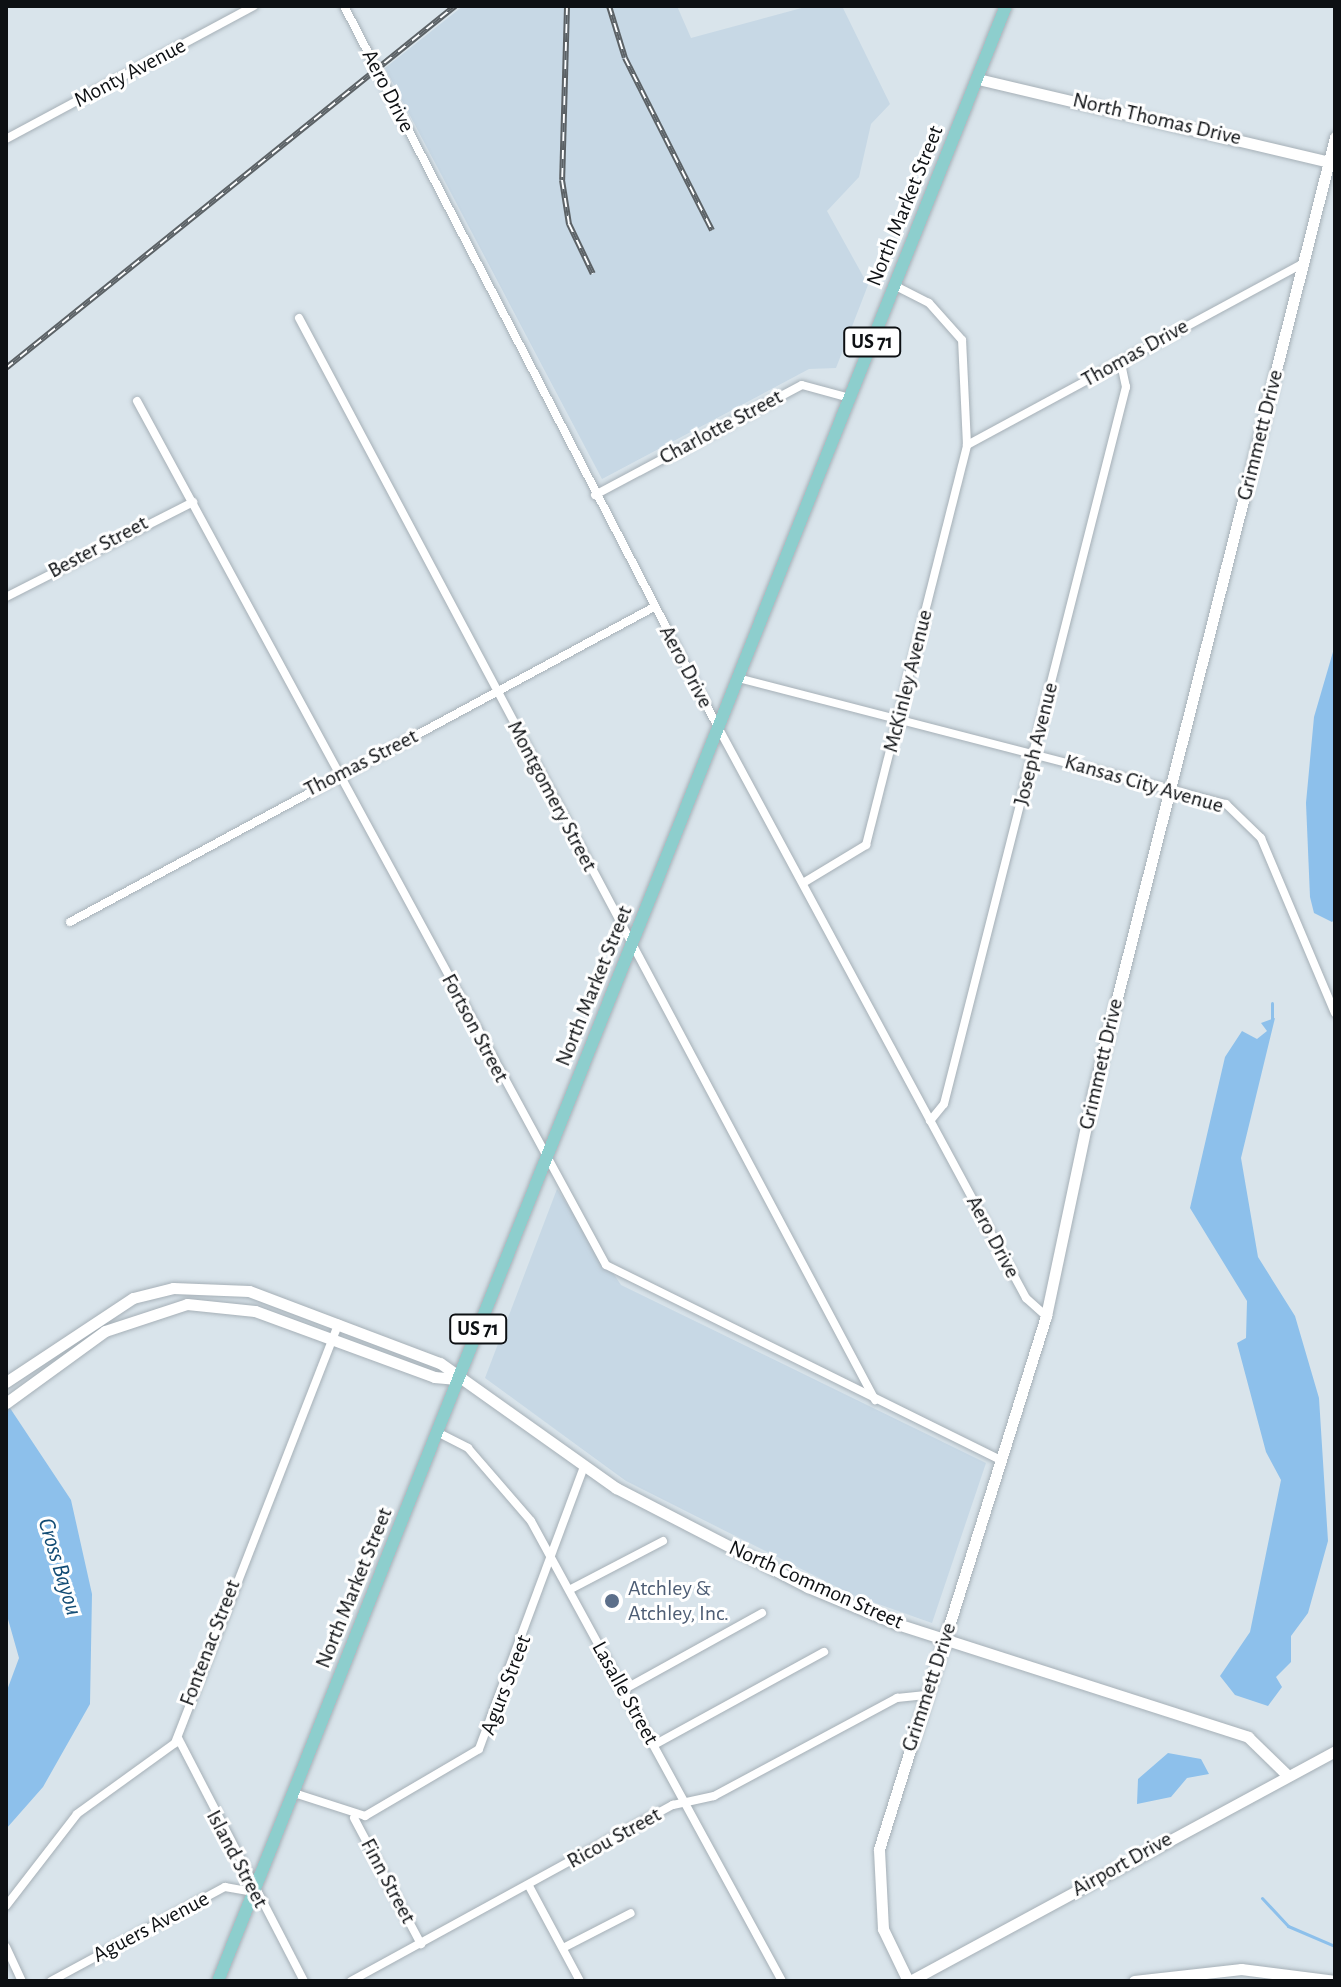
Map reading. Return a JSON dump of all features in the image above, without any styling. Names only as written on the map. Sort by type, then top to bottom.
[{"type":"main road","name":"North Market Street","points":[[218,1981],[1006,6]]},
{"type":"main road","name":"North Thomas Drive","points":[[978,79],[1332,162]]},
{"type":"main road","name":"Grimmett Drive","points":[[909,1981],[883,1929],[876,1882],[926,1695],[1046,1316],[1170,788],[1303,263],[1332,162],[1335,137]]},
{"type":"main road","name":"North Common Street","points":[[6,1382],[112,1307],[173,1288],[249,1291],[430,1358],[457,1379],[518,1412],[584,1467],[808,1587],[944,1639],[1241,1734],[1267,1749],[1286,1774]]},
{"type":"main road","name":"North Common Street","points":[[6,1403],[118,1324],[187,1304],[245,1308],[457,1379]]},
{"type":"main road","name":"Airport Drive","points":[[909,1981],[1286,1774],[1335,1751]]},
{"type":"main road","points":[[1134,1981],[1241,1969],[1335,1981]]},
{"type":"street","name":"Monty Avenue","points":[[6,139],[254,6]]},
{"type":"street","name":"Aero Drive","points":[[344,6],[719,729],[1026,1298],[1046,1316]]},
{"type":"street","name":"Thomas Drive","points":[[967,445],[1303,263]]},
{"type":"street","name":"McKinley Avenue","points":[[803,883],[866,845],[967,445],[962,340],[929,303],[895,286]]},
{"type":"street","name":"Montgomery Street","points":[[299,318],[496,693],[876,1400]]},
{"type":"street","name":"Joseph Avenue","points":[[930,1121],[944,1104],[1126,387],[1121,363]]},
{"type":"street","name":"Charlotte Street","points":[[595,495],[802,385],[850,398]]},
{"type":"street","name":"Fortson Street","points":[[137,401],[546,1162],[616,1274],[1001,1460]]},
{"type":"street","name":"Bester Street","points":[[6,597],[193,502]]},
{"type":"street","name":"Thomas Street","points":[[70,922],[654,607]]},
{"type":"street","name":"Kansas City Avenue","points":[[738,678],[1226,804],[1255,829],[1335,1013]]},
{"type":"street","name":"Fontenac Street","points":[[6,1906],[77,1814],[168,1751],[178,1734],[338,1324]]},
{"type":"street","name":"Lasalle Street","points":[[437,1432],[468,1448],[513,1497],[553,1560],[782,1981]]},
{"type":"street","name":"Agurs Street","points":[[354,1818],[385,1808],[479,1749],[553,1560],[584,1467]]},
{"type":"street","points":[[569,1590],[663,1541]]},
{"type":"street","points":[[623,1690],[762,1613]]},
{"type":"street","points":[[654,1745],[824,1652]]},
{"type":"street","name":"Ricou Street","points":[[351,1981],[684,1802],[714,1796],[897,1698],[926,1695]]},
{"type":"street","name":"Island Street","points":[[178,1734],[254,1892],[304,1981]]},
{"type":"street","points":[[294,1793],[354,1818]]},
{"type":"street","name":"Finn Street","points":[[354,1818],[421,1944]]},
{"type":"street","points":[[529,1886],[580,1981]]},
{"type":"street","name":"Aguers Avenue","points":[[51,1981],[225,1887],[254,1892]]},
{"type":"street","points":[[563,1948],[631,1913]]},
{"type":"street","points":[[6,1947],[22,1981]]},
{"type":"shaded area","points":[[463,6],[677,6],[691,38],[809,6],[842,6],[890,104],[871,124],[859,177],[827,211],[868,285],[836,368],[809,369],[602,479],[385,68]]},
{"type":"shaded area","points":[[557,1189],[621,1285],[986,1463],[932,1623],[853,1595],[626,1481],[485,1378]]},
{"type":"water","points":[[1335,645],[1335,919],[1332,922],[1314,913],[1310,897],[1306,803],[1314,717]]},
{"type":"water","points":[[1275,1018],[1241,1158],[1258,1257],[1295,1316],[1319,1398],[1328,1541],[1308,1613],[1291,1636],[1291,1662],[1276,1677],[1282,1687],[1268,1706],[1235,1695],[1220,1676],[1250,1632],[1281,1480],[1266,1452],[1237,1343],[1246,1338],[1247,1301],[1190,1208],[1225,1057],[1242,1031],[1257,1039],[1267,1031],[1261,1023]]},
{"type":"water","name":"Cross Bayou","points":[[6,1402],[71,1500],[92,1594],[90,1704],[43,1787],[6,1829],[6,1693],[19,1658],[6,1612]]},
{"type":"water","points":[[1168,1753],[1201,1759],[1209,1774],[1187,1778],[1171,1797],[1137,1804],[1138,1779]]},
{"type":"waterway","points":[[1272,1003],[1272,1020]]},
{"type":"waterway","points":[[1262,1898],[1288,1926],[1335,1946]]},
{"type":"railway","points":[[6,368],[455,6]]},
{"type":"railway","points":[[567,6],[562,180],[569,224],[593,274]]},
{"type":"railway","points":[[609,6],[625,58],[712,230]]},
{"type":"place","name":"Atchley & Atchley, Inc.","points":[[612,1601]]}]
